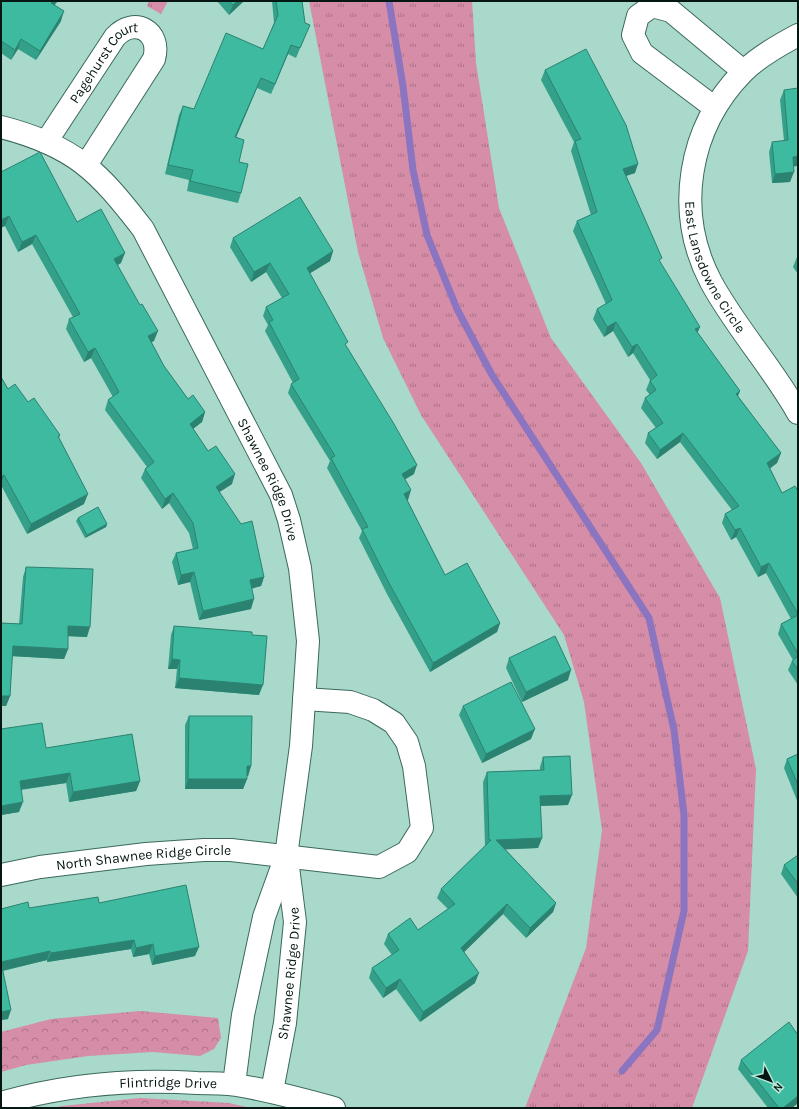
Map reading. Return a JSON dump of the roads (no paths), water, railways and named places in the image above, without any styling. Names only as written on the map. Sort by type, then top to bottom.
[{"type":"street","points":[[720,100],[642,53],[633,34],[638,16],[652,6],[671,11],[744,71]]},
{"type":"street","name":"Pagehurst Court","points":[[46,142],[120,32],[132,27],[146,30],[156,43],[154,59],[80,160]]},
{"type":"street","name":"East Lansdowne Circle","points":[[797,410],[734,320],[710,281],[697,248],[690,220],[692,166],[704,129],[720,100],[744,71],[785,42],[798,35]]},
{"type":"street","name":"Shawnee Ridge Drive","points":[[1,127],[46,142],[80,160],[114,192],[144,229],[281,495],[289,520],[304,591],[308,641],[301,746],[286,856],[264,917],[243,1015],[234,1084]]},
{"type":"street","name":"North Shawnee Ridge Circle","points":[[1,875],[40,867],[154,853],[231,850],[379,867],[408,852],[422,828],[414,766],[407,742],[394,723],[373,710],[350,702],[304,699]]},
{"type":"street","name":"Shawnee Ridge Drive","points":[[272,1091],[285,1023],[295,922],[286,856]]},
{"type":"street","name":"Flintridge Drive","points":[[1,1103],[75,1087],[136,1081],[234,1084],[272,1091],[334,1108]]},
{"type":"waterway","points":[[389,1],[403,86],[413,170],[427,235],[457,309],[492,375],[649,618],[674,730],[684,815],[684,911],[657,1030],[622,1071]]}]
